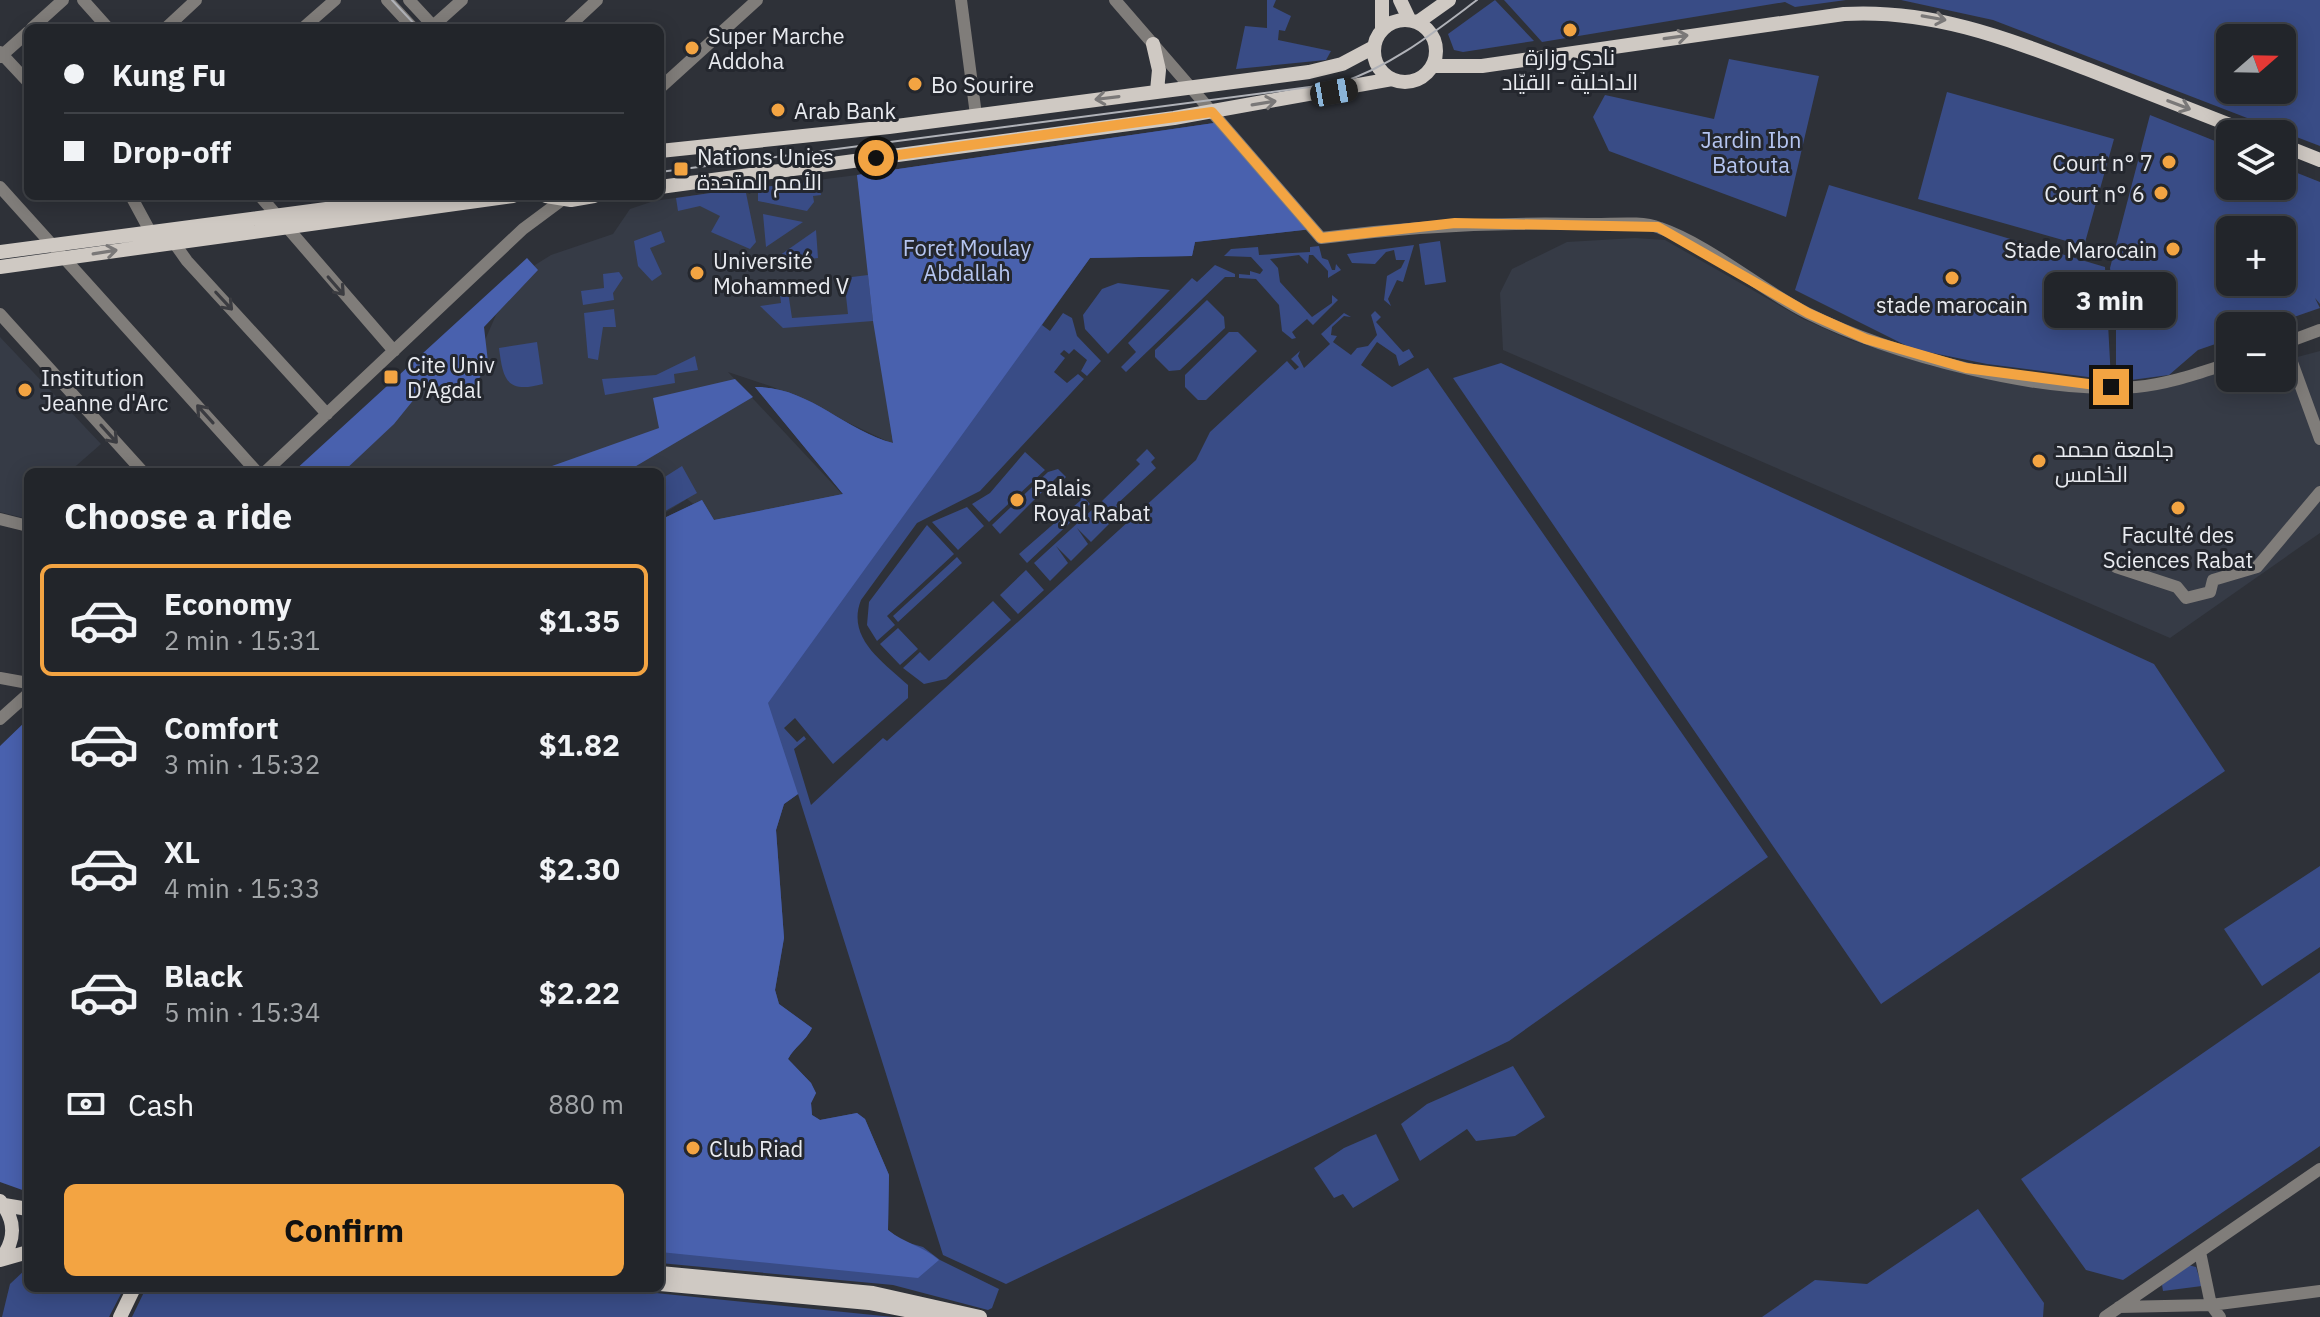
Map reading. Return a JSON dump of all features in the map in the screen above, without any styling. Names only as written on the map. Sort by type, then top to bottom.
[{"type":"main road","points":[[1382,0],[1382,29],[1374,47],[1379,69],[1392,79]]},
{"type":"main road","points":[[1400,0],[1414,21],[1435,41],[1432,66]]},
{"type":"main road","points":[[1382,29],[1392,22],[1414,21],[1449,0]]},
{"type":"main road","points":[[664,186],[1212,112],[1392,79],[1411,82],[1432,66],[1482,66],[1844,14],[1893,13],[1942,20],[2007,38],[2217,120]]},
{"type":"main road","points":[[1153,44],[1159,70],[1157,91]]},
{"type":"main road","points":[[664,151],[976,115],[1322,70],[1349,61],[1374,47]]},
{"type":"main road","points":[[2296,151],[2320,160]]},
{"type":"main road","points":[[282,221],[401,200]]},
{"type":"main road","points":[[0,267],[66,258],[170,236],[476,200]]},
{"type":"main road","points":[[0,252],[151,233],[170,236]]},
{"type":"main road","points":[[2,1203],[24,1208]]},
{"type":"main road","points":[[0,1260],[13,1234],[2,1203]]},
{"type":"main road","points":[[0,1260],[24,1253]]},
{"type":"main road","points":[[664,1273],[873,1293],[980,1317]]},
{"type":"main road","points":[[664,1284],[869,1303],[942,1317]]},
{"type":"main road","points":[[120,1317],[132,1292]]},
{"type":"street","points":[[37,24],[63,0]]},
{"type":"street","points":[[83,0],[104,24]]},
{"type":"street","points":[[170,24],[196,0]]},
{"type":"street","points":[[308,24],[335,0]]},
{"type":"street","points":[[387,0],[409,24]]},
{"type":"street","points":[[409,0],[431,24]]},
{"type":"street","points":[[437,24],[462,0]]},
{"type":"street","points":[[571,24],[597,0]]},
{"type":"street","points":[[664,84],[757,0]]},
{"type":"street","points":[[961,0],[976,115]]},
{"type":"street","points":[[1115,0],[1321,238],[1455,223],[1651,226],[1681,238],[1810,314],[1866,339],[1966,368],[2070,384],[2135,387],[2180,379],[2216,367]]},
{"type":"street","points":[[24,35],[1,55],[24,78]]},
{"type":"street","points":[[0,187],[253,468]]},
{"type":"street","points":[[133,200],[151,233]]},
{"type":"street","points":[[264,200],[394,351]]},
{"type":"street","points":[[269,468],[523,229],[549,200]]},
{"type":"street","points":[[170,236],[327,414]]},
{"type":"street","points":[[0,314],[139,468]]},
{"type":"street","points":[[2296,339],[2320,330]]},
{"type":"street","points":[[2296,377],[2320,439]]},
{"type":"street","points":[[2116,567],[2177,587],[2186,598],[2210,592],[2213,580],[2259,566],[2320,492]]},
{"type":"street","points":[[0,519],[24,525]]},
{"type":"street","points":[[0,678],[24,682]]},
{"type":"street","points":[[0,719],[24,698]]},
{"type":"street","points":[[2105,1317],[2320,1169]]},
{"type":"street","points":[[2200,1252],[2211,1305],[2220,1317]]},
{"type":"street","points":[[2119,1307],[2211,1305],[2320,1291]]},
{"type":"shaded area","points":[[857,175],[893,444],[773,387],[728,372],[843,495],[714,520],[687,499],[664,513],[664,468],[347,468],[441,369],[487,362],[485,340],[496,315],[535,265],[551,255],[613,234],[630,209],[654,201],[745,188],[749,194],[763,187]]},
{"type":"shaded area","name":"جامعة محمد الخامس","points":[[1635,238],[1665,240],[1803,319],[1850,340],[1932,366],[2036,387],[2168,388],[2216,373],[2216,392],[2296,392],[2296,357],[2320,351],[2320,533],[2170,638],[1503,350],[1500,293],[1512,269],[1567,242]]},
{"type":"shaded area","name":"Institution Jeanne d'Arc","points":[[0,337],[101,444],[74,468],[24,468],[24,518],[0,512]]},
{"type":"green space","points":[[1267,0],[1276,0],[1273,7],[1291,16],[1285,31],[1279,30],[1278,40],[1331,51],[1326,60],[1236,69],[1245,26],[1267,28]]},
{"type":"green space","points":[[1495,0],[1534,41],[1463,52],[1454,50],[1448,34]]},
{"type":"green space","name":"نادي وزارة الداخلية - القيّاد","points":[[1504,0],[1846,0],[1795,7],[1785,2],[1542,42]]},
{"type":"green space","points":[[1901,0],[2320,0],[2320,146],[2296,137],[2296,120],[2253,120],[1993,20]]},
{"type":"green space","name":"Jardin Ibn Batouta","points":[[1729,59],[1819,76],[1786,217],[1609,151],[1593,117],[1605,95],[1714,119]]},
{"type":"green space","points":[[1947,92],[2114,139],[2084,246],[1918,199]]},
{"type":"green space","name":"Stade Marocain","points":[[2150,115],[2216,141],[2216,200],[2296,200],[2296,173],[2320,182],[2320,304],[2315,298],[2320,308],[2296,316],[2296,312],[2216,312],[2216,344],[2198,350],[2169,375],[2116,382],[2116,316],[2110,268]]},
{"type":"green space","points":[[1214,123],[1312,229],[1195,242],[1192,256],[1090,258],[1042,325],[1050,331],[1063,313],[1072,318],[1077,336],[1101,361],[1087,376],[1081,371],[1087,360],[1074,349],[1069,354],[1064,350],[1060,354],[1065,358],[1054,372],[1067,383],[1078,374],[1084,379],[980,491],[917,523],[861,600],[858,626],[863,638],[878,658],[908,685],[908,698],[833,764],[795,718],[784,728],[797,742],[804,736],[806,739],[794,749],[811,805],[883,738],[887,741],[1196,460],[1210,432],[1287,361],[1295,370],[1299,367],[1291,359],[1300,351],[1298,356],[1304,368],[1330,344],[1321,334],[1344,313],[1351,317],[1344,316],[1332,327],[1331,335],[1337,336],[1333,342],[1351,355],[1357,348],[1368,346],[1377,335],[1371,315],[1375,311],[1381,317],[1376,322],[1403,352],[1409,349],[1414,357],[1399,366],[1396,355],[1377,342],[1361,365],[1392,387],[1428,368],[1768,857],[1509,1041],[1006,1284],[943,1255],[798,794],[784,804],[776,830],[784,938],[775,990],[779,1004],[812,1028],[788,1059],[811,1083],[816,1093],[811,1103],[812,1115],[820,1120],[857,1113],[865,1119],[889,1175],[888,1230],[902,1241],[923,1247],[940,1260],[999,1289],[992,1308],[988,1310],[893,1285],[664,1263],[664,518],[702,500],[714,520],[843,494],[755,387],[792,394],[858,429],[893,443],[857,175]]},
{"type":"green space","name":"Foret Moulay Abdallah","points":[[1214,123],[1312,229],[1195,242],[1192,256],[1090,258],[768,703],[798,794],[784,804],[776,830],[784,938],[775,990],[779,1004],[812,1028],[788,1059],[811,1083],[816,1093],[811,1103],[812,1115],[820,1120],[857,1113],[865,1119],[889,1175],[888,1230],[939,1260],[918,1278],[664,1252],[664,518],[702,500],[714,520],[843,494],[755,387],[792,394],[858,429],[893,443],[873,321],[857,175]]},
{"type":"green space","points":[[819,181],[821,195],[813,196],[814,202],[807,211],[758,201],[758,192],[763,187]]},
{"type":"green space","name":"stade marocain","points":[[1829,185],[2105,267],[2111,380],[1987,364],[1913,349],[1795,290]]},
{"type":"green space","points":[[745,188],[756,242],[750,249],[711,232],[720,216],[700,206],[678,211],[676,198]]},
{"type":"green space","points":[[763,214],[803,222],[766,247]]},
{"type":"green space","points":[[816,230],[818,258],[776,263],[776,258]]},
{"type":"green space","points":[[661,231],[665,242],[650,248],[662,274],[652,281],[638,266],[634,241]]},
{"type":"green space","points":[[1440,241],[1446,282],[1425,285],[1419,244]]},
{"type":"green space","points":[[1414,245],[1403,282],[1397,280],[1388,299],[1391,306],[1384,300],[1387,276],[1401,268],[1405,260],[1396,260],[1394,250],[1386,252],[1375,264],[1352,263],[1347,254]]},
{"type":"green space","points":[[1319,246],[1322,258],[1328,260],[1332,270],[1335,270],[1336,264],[1341,270],[1328,278],[1328,271],[1313,255],[1309,255],[1308,264],[1299,255],[1270,259],[1278,268],[1280,282],[1312,317],[1332,303],[1332,295],[1338,300],[1313,325],[1307,319],[1292,332],[1296,338],[1292,339],[1282,331],[1279,305],[1256,279],[1239,278],[1239,274],[1250,275],[1250,271],[1260,274],[1263,270],[1251,257],[1224,256],[1231,249],[1258,247],[1259,255],[1310,252],[1310,247]]},
{"type":"green space","points":[[527,258],[538,270],[484,327],[488,362],[473,390],[467,386],[450,401],[428,382],[394,424],[347,468],[297,468]]},
{"type":"green space","points":[[1215,265],[1235,274],[1235,277],[1225,277],[1126,372],[1121,367],[1136,352],[1128,343],[1192,278],[1197,282]]},
{"type":"green space","points":[[619,272],[623,278],[613,293],[614,300],[583,305],[581,291],[604,288],[603,274]]},
{"type":"green space","points":[[868,275],[873,321],[783,328],[760,306],[781,303],[779,286],[787,285],[792,318],[848,314],[844,278]]},
{"type":"green space","points":[[1118,283],[1170,290],[1108,354],[1085,329],[1083,315],[1102,289]]},
{"type":"green space","points":[[1207,300],[1224,317],[1225,328],[1180,370],[1169,371],[1155,357],[1155,350]]},
{"type":"green space","points":[[614,309],[616,327],[603,327],[598,360],[588,358],[584,313]]},
{"type":"green space","points":[[1229,332],[1238,332],[1257,351],[1206,400],[1198,400],[1185,387],[1185,375]]},
{"type":"green space","points":[[537,342],[543,384],[531,387],[514,385],[505,376],[499,348]]},
{"type":"green space","points":[[695,356],[698,370],[674,374],[675,383],[605,395],[602,379],[656,375]]},
{"type":"green space","points":[[1501,363],[2154,664],[2225,771],[1881,1004],[1453,378]]},
{"type":"green space","points":[[735,379],[753,397],[633,468],[553,468],[552,466],[659,428],[653,398]]},
{"type":"green space","points":[[1147,449],[1155,458],[1151,462],[1156,468],[1116,505],[1125,516],[1120,521],[1102,501],[1140,464],[1136,460]]},
{"type":"green space","points":[[1025,452],[1045,470],[989,522],[972,504],[990,493]]},
{"type":"green space","points":[[682,466],[697,493],[664,512],[664,477]]},
{"type":"green space","points":[[1058,469],[1066,477],[1063,480],[1058,476],[1000,534],[992,525],[1048,472]]},
{"type":"green space","points":[[1080,493],[1090,504],[1027,563],[1019,554],[1081,500],[1077,495]]},
{"type":"green space","points":[[967,507],[984,526],[958,550],[932,522]]},
{"type":"green space","points":[[1094,508],[1109,524],[1091,542],[1077,528],[1088,544],[1071,561],[1056,546],[1068,563],[1050,581],[1034,563]]},
{"type":"green space","points":[[927,525],[954,554],[887,616],[895,625],[877,641],[867,625],[869,602]]},
{"type":"green space","points":[[957,557],[962,563],[898,622],[893,616]]},
{"type":"green space","points":[[1026,570],[1044,590],[1018,614],[1000,595]]},
{"type":"green space","points":[[993,601],[1011,620],[946,679],[924,684],[903,668],[920,652],[929,661]]},
{"type":"green space","points":[[898,628],[918,649],[900,665],[880,644]]},
{"type":"green space","points":[[24,723],[24,1191],[0,1182],[0,746]]},
{"type":"green space","points":[[2320,866],[2320,947],[2262,986],[2224,929]]},
{"type":"green space","points":[[2320,972],[2320,1146],[2123,1280],[2086,1270],[2021,1179]]},
{"type":"green space","points":[[1513,1066],[1545,1117],[1515,1136],[1476,1141],[1467,1129],[1420,1161],[1401,1124],[1427,1104]]},
{"type":"green space","points":[[1376,1134],[1399,1180],[1353,1208],[1343,1194],[1334,1198],[1314,1168],[1344,1148]]},
{"type":"green space","points":[[1978,1209],[2044,1303],[2043,1317],[1762,1317],[1815,1280],[1867,1284]]},
{"type":"green space","points":[[2188,1265],[2196,1267],[2202,1286],[2163,1291],[2162,1285]]},
{"type":"green space","points":[[24,1271],[24,1292],[122,1292],[109,1317],[2,1317],[10,1284]]},
{"type":"green space","points":[[144,1292],[646,1292],[893,1317],[132,1317]]},
{"type":"tram line","points":[[392,0],[414,24]]},
{"type":"tram line","points":[[664,171],[1340,83],[1395,58],[1477,0]]},
{"type":"place","name":"نادي وزارة الداخلية - القيّاد","points":[[1570,30]]},
{"type":"place","name":"Super Marche Addoha","points":[[692,48]]},
{"type":"place","name":"Bo Sourire","points":[[915,84]]},
{"type":"place","name":"Arab Bank","points":[[778,110]]},
{"type":"place","name":"Court n° 7","points":[[2169,162]]},
{"type":"place","name":"Nations Unies الأمم المتحدة","points":[[681,169]]},
{"type":"place","name":"Court n° 6","points":[[2161,193]]},
{"type":"place","name":"Stade Marocain","points":[[2173,249]]},
{"type":"place","name":"Université Mohammed V","points":[[697,273]]},
{"type":"place","name":"stade marocain","points":[[1952,278]]},
{"type":"place","name":"Cite Univ D'Agdal","points":[[391,377]]},
{"type":"place","name":"Institution Jeanne d'Arc","points":[[25,390]]},
{"type":"place","name":"جامعة محمد الخامس","points":[[2039,461]]},
{"type":"place","name":"Palais Royal Rabat","points":[[1017,500]]},
{"type":"place","name":"Faculté des Sciences Rabat","points":[[2178,508]]},
{"type":"place","name":"Club Riad","points":[[693,1148]]},
{"type":"route","points":[[876,158],[1212,112],[1321,238],[1455,223],[1658,227],[1808,313],[1866,339],[1966,368],[2061,383],[2111,387]]}]
